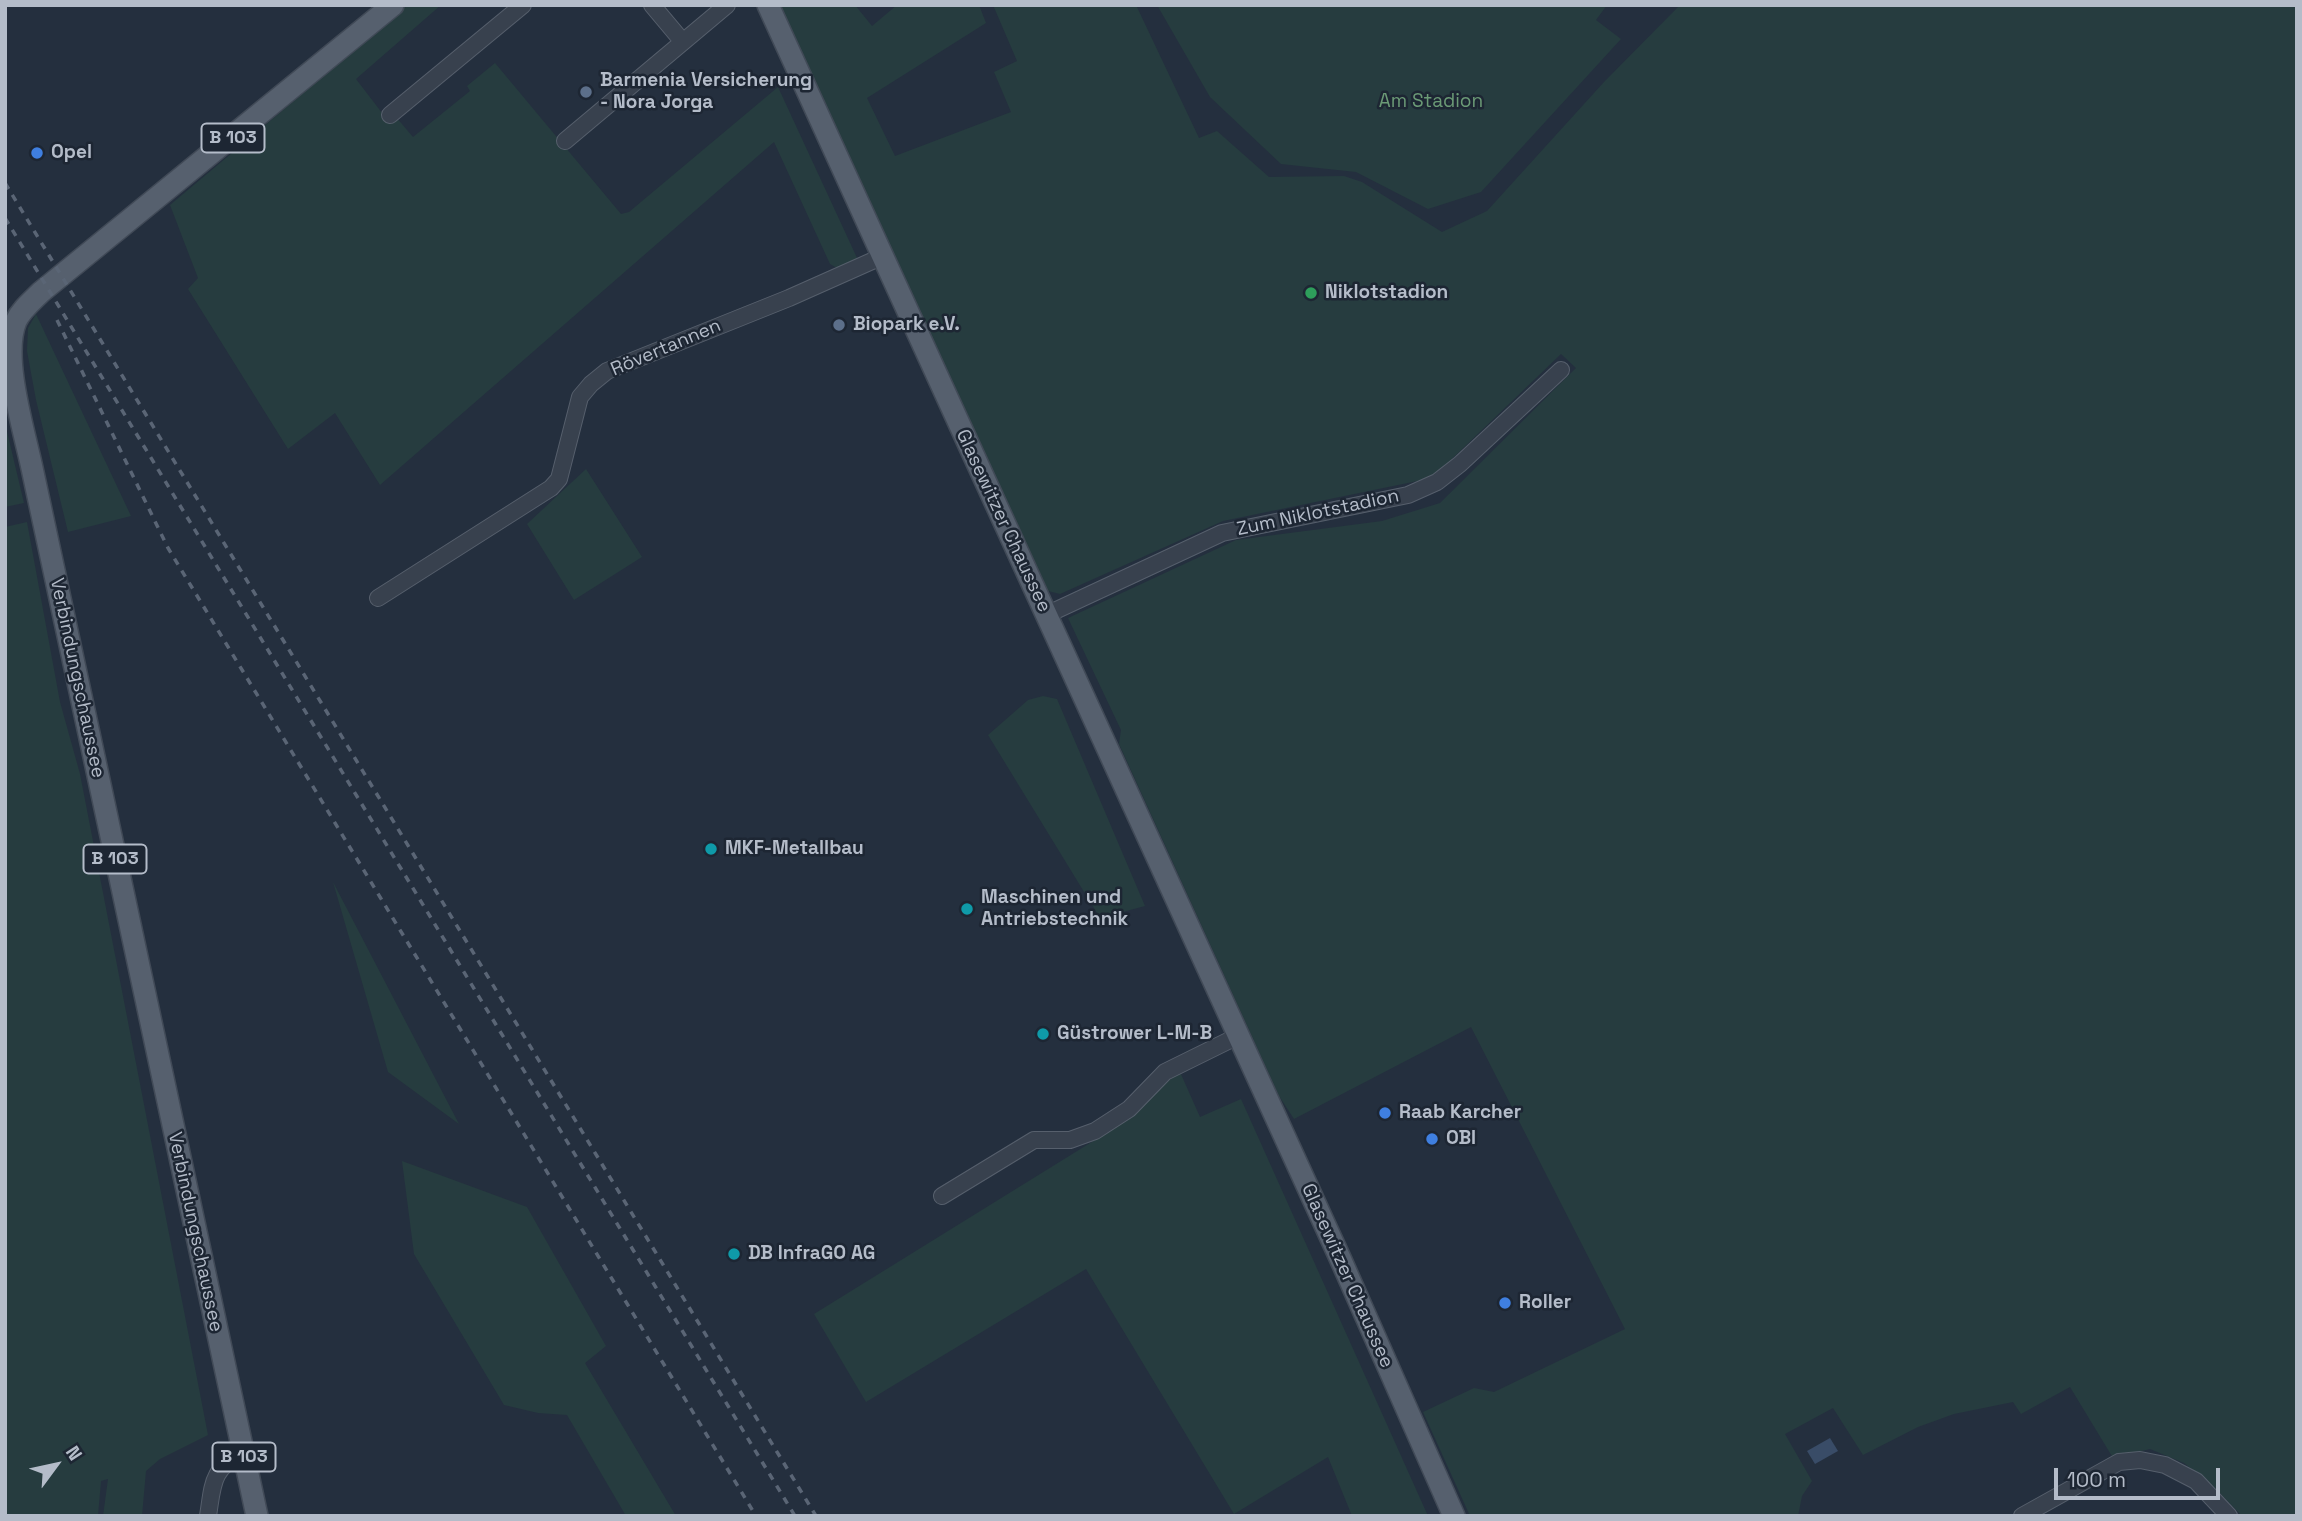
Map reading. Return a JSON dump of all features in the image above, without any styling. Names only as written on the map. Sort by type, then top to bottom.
[{"type":"main road","name":"Verbindungschaussee","points":[[257,1516],[32,468],[14,382],[11,344],[17,318],[41,292],[129,223],[393,5]]},
{"type":"main road","name":"Glasewitzer Chaussee","points":[[768,5],[1454,1516]]},
{"type":"street","points":[[390,115],[523,5]]},
{"type":"street","points":[[652,5],[683,42]]},
{"type":"street","points":[[565,141],[727,5]]},
{"type":"street","name":"Rövertannen","points":[[378,598],[551,488],[559,479],[580,397],[607,371],[789,298],[881,257]]},
{"type":"street","name":"Zum Niklotstadion","points":[[1046,615],[1222,533],[1408,495],[1437,482],[1561,370]]},
{"type":"street","points":[[942,1196],[1034,1140],[1070,1140],[1096,1131],[1129,1109],[1165,1072],[1238,1036]]},
{"type":"street","points":[[208,1516],[214,1482],[223,1465],[244,1454]]},
{"type":"street","points":[[2022,1516],[2119,1462],[2140,1460],[2165,1465],[2196,1482],[2229,1516]]},
{"type":"green space","points":[[408,5],[441,5],[356,79],[389,122],[396,117],[413,137],[470,91],[467,86],[495,63],[621,214],[629,212],[778,87],[858,260],[837,268],[830,264],[774,142],[380,485],[335,413],[288,449],[188,289],[198,278],[170,205]]},
{"type":"green space","points":[[779,5],[855,5],[872,26],[897,5],[979,5],[986,23],[867,98],[895,156],[1011,112],[994,72],[1017,61],[993,5],[1136,5],[1199,138],[1217,131],[1269,177],[1344,176],[1362,182],[1442,232],[1487,211],[1604,82],[1680,5],[2297,5],[2297,1516],[2242,1516],[2214,1487],[2184,1463],[2150,1449],[2113,1458],[2070,1387],[2021,1414],[2013,1402],[1954,1414],[1918,1427],[1863,1455],[1833,1408],[1785,1434],[1812,1481],[1802,1496],[1798,1516],[1470,1516],[1423,1412],[1474,1388],[1494,1392],[1625,1329],[1471,1027],[1294,1119],[1279,1096],[1119,744],[1121,730],[1068,618],[1236,540],[1382,521],[1440,503],[1576,368],[1561,354],[1432,478],[1223,521],[1060,594],[1048,591]]},
{"type":"green space","name":"Am Stadion","points":[[1157,5],[1607,5],[1596,20],[1621,39],[1481,192],[1428,209],[1356,172],[1281,164],[1210,97]]},
{"type":"green space","points":[[36,314],[131,516],[68,532],[27,351],[28,328]]},
{"type":"green space","points":[[5,423],[24,503],[5,507]]},
{"type":"green space","points":[[586,469],[642,557],[574,600],[527,524]]},
{"type":"green space","points":[[27,522],[60,702],[80,774],[208,1435],[160,1459],[146,1471],[142,1516],[103,1516],[108,1479],[101,1481],[98,1516],[5,1516],[5,527]]},
{"type":"green space","points":[[1043,696],[1057,699],[1145,906],[1100,918],[988,735],[1028,700]]},
{"type":"green space","points":[[333,882],[459,1124],[388,1072]]},
{"type":"green space","points":[[1180,1072],[1200,1117],[1241,1099],[1428,1516],[1352,1516],[1328,1457],[1234,1514],[1086,1269],[866,1402],[814,1314],[1124,1122]]},
{"type":"green space","points":[[402,1161],[527,1207],[606,1346],[585,1363],[676,1516],[626,1516],[567,1415],[538,1413],[504,1405],[414,1254]]},
{"type":"water","points":[[1830,1438],[1838,1451],[1815,1464],[1807,1451]]},
{"type":"railway","points":[[5,183],[816,1516]]},
{"type":"railway","points":[[5,218],[795,1516]]},
{"type":"railway","points":[[57,320],[168,548],[756,1516]]},
{"type":"place","name":"Barmenia Versicherung - Nora Jorga","points":[[586,92]]},
{"type":"place","name":"Opel","points":[[37,153]]},
{"type":"place","name":"Niklotstadion","points":[[1311,293]]},
{"type":"place","name":"Biopark e.V.","points":[[839,325]]},
{"type":"place","name":"MKF-Metallbau","points":[[711,849]]},
{"type":"place","name":"Maschinen und Antriebstechnik","points":[[967,909]]},
{"type":"place","name":"Güstrower L-M-B","points":[[1043,1034]]},
{"type":"place","name":"Raab Karcher","points":[[1385,1113]]},
{"type":"place","name":"OBI","points":[[1432,1139]]},
{"type":"place","name":"DB InfraGO AG","points":[[734,1254]]},
{"type":"place","name":"Roller","points":[[1505,1303]]}]
